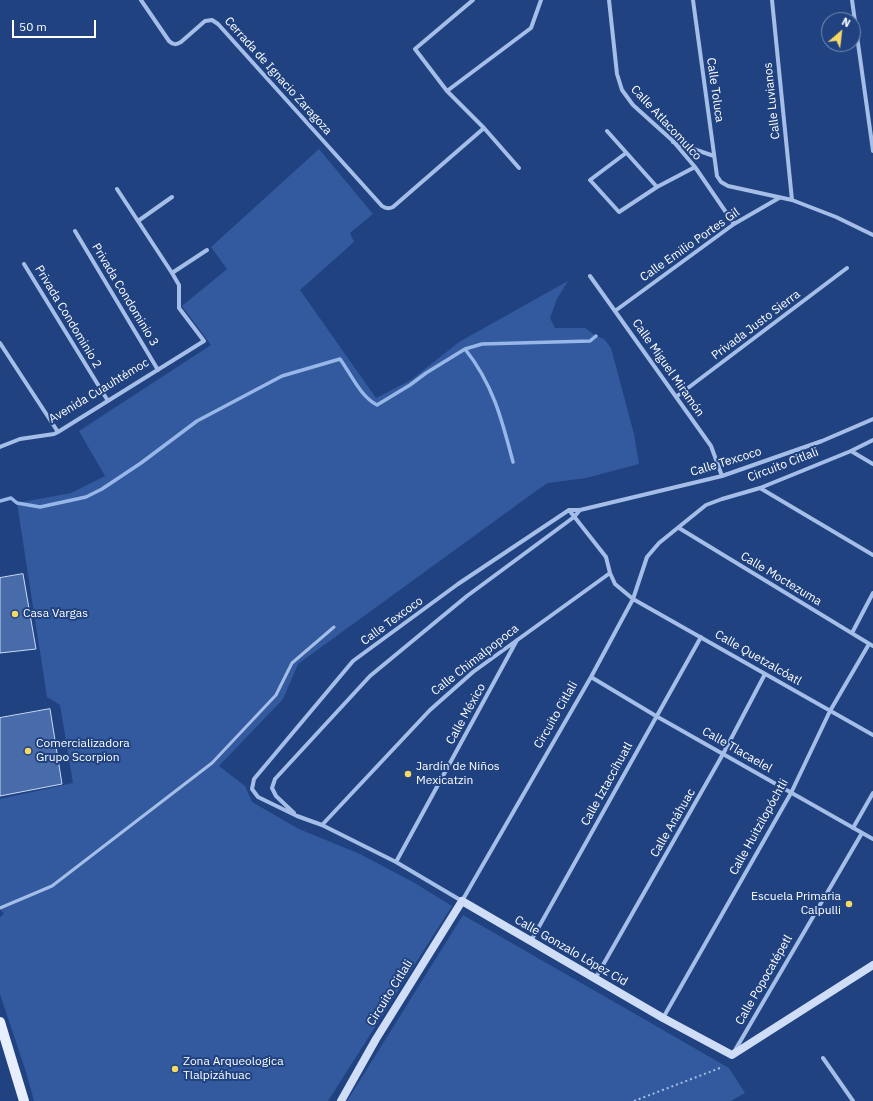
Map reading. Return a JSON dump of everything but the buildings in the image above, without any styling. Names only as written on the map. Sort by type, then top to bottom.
[{"type":"main road","points":[[0,1022],[24,1101]]},
{"type":"street","name":"Cerrada de Ignacio Zaragoza","points":[[141,0],[172,44],[176,45],[181,42],[205,20],[212,20],[218,24],[382,206],[389,209],[484,128]]},
{"type":"street","points":[[473,0],[415,49],[447,91],[484,128],[519,168]]},
{"type":"street","points":[[447,91],[531,28],[541,0]]},
{"type":"street","name":"Calle Atlacomulco","points":[[609,0],[617,74],[622,90],[633,105],[673,141],[694,167],[734,224]]},
{"type":"street","name":"Calle Toluca","points":[[693,0],[717,176],[721,182],[728,186],[779,198]]},
{"type":"street","name":"Calle Luvianos","points":[[772,0],[792,200]]},
{"type":"street","points":[[852,0],[873,151]]},
{"type":"street","points":[[607,131],[657,187]]},
{"type":"street","points":[[673,141],[714,156]]},
{"type":"street","points":[[626,153],[590,180],[618,212],[657,187],[694,167]]},
{"type":"street","points":[[117,189],[172,273],[207,250]]},
{"type":"street","points":[[138,221],[172,197]]},
{"type":"street","points":[[779,198],[792,200],[836,217],[873,235]]},
{"type":"street","name":"Calle Emilio Portes Gil","points":[[615,311],[734,224],[779,198]]},
{"type":"street","name":"Privada Condominio 3","points":[[75,231],[158,370]]},
{"type":"street","name":"Privada Condominio 2","points":[[24,264],[108,402]]},
{"type":"street","name":"Privada Justo Sierra","points":[[676,397],[847,268]]},
{"type":"street","name":"Avenida Cuauhtémoc","points":[[0,447],[20,439],[54,434],[58,432],[204,341],[179,308],[178,285],[172,273]]},
{"type":"street","name":"Calle Miguel Miramón","points":[[590,276],[712,446],[722,476]]},
{"type":"street","points":[[0,343],[58,432]]},
{"type":"street","name":"Calle Texcoco","points":[[252,789],[254,779],[353,661],[458,584],[569,510],[580,510],[722,476],[822,441],[873,419]]},
{"type":"street","name":"Circuito Citlali","points":[[341,1101],[376,1039],[462,901],[591,677],[633,599],[647,557],[659,543],[706,505],[760,488],[851,451],[873,440]]},
{"type":"street","points":[[851,451],[873,464]]},
{"type":"street","points":[[760,488],[873,555]]},
{"type":"street","points":[[569,510],[606,557],[610,573]]},
{"type":"street","points":[[298,816],[276,796],[272,788],[275,779],[370,676],[467,596],[574,517],[580,510]]},
{"type":"street","name":"Calle Moctezuma","points":[[679,528],[871,645]]},
{"type":"street","name":"Calle Quetzalcóatl","points":[[610,573],[615,584],[633,599],[873,735]]},
{"type":"street","name":"Calle Chimalpopoca","points":[[322,825],[430,710],[472,672],[610,573]]},
{"type":"street","points":[[852,633],[873,592]]},
{"type":"street","name":"Calle Iztaccíhuatl","points":[[531,941],[701,637]]},
{"type":"street","name":"Calle México","points":[[396,862],[519,638]]},
{"type":"street","name":"Calle Huitzilopóchtli","points":[[663,1018],[791,793],[830,711],[871,645]]},
{"type":"street","name":"Calle Anáhuac","points":[[596,980],[723,754],[765,674]]},
{"type":"street","name":"Calle Tlacaelel","points":[[591,677],[656,716],[873,839]]},
{"type":"street","name":"Calle Gonzalo López Cid","points":[[252,789],[258,797],[298,816],[322,825],[396,862],[596,980],[732,1055]]},
{"type":"street","points":[[853,828],[873,793]]},
{"type":"street","name":"Calle Popocatépetl","points":[[732,1055],[862,833]]},
{"type":"street","points":[[732,1055],[873,965]]},
{"type":"street","points":[[823,1058],[853,1101]]},
{"type":"lane","points":[[0,908],[52,886],[212,763],[276,695],[292,663],[334,627]]},
{"type":"path","points":[[634,1101],[720,1068]]},
{"type":"shaded area","points":[[319,149],[373,214],[350,233],[354,242],[300,290],[376,398],[411,380],[459,342],[568,281],[557,299],[550,318],[555,328],[585,328],[596,336],[604,339],[611,348],[634,434],[639,464],[586,478],[548,483],[536,491],[298,664],[283,699],[219,766],[245,786],[252,802],[299,829],[360,854],[413,882],[452,906],[328,1101],[34,1101],[0,994],[0,917],[4,914],[0,909],[0,799],[73,783],[60,705],[47,697],[17,503],[71,493],[105,476],[79,431],[211,345],[182,306],[227,269],[211,247]]},
{"type":"shaded area","points":[[463,915],[729,1068],[745,1093],[731,1101],[347,1101]]},
{"type":"waterway","points":[[0,501],[11,498],[17,503],[40,507],[86,497],[102,489],[141,463],[197,421],[282,376],[340,359],[356,384],[366,396],[377,405],[465,349],[482,344],[590,341],[596,336]]},
{"type":"waterway","points":[[465,349],[475,362],[490,389],[505,432],[513,462]]},
{"type":"place","name":"Casa Vargas","points":[[15,614]]},
{"type":"place","name":"Comercializadora Grupo Scorpion","points":[[28,751]]},
{"type":"place","name":"Jardín de Niños Mexicatzin","points":[[408,774]]},
{"type":"place","name":"Escuela Primaria Calpulli","points":[[849,904]]},
{"type":"place","name":"Zona Arqueologica Tlalpizáhuac","points":[[175,1069]]}]
